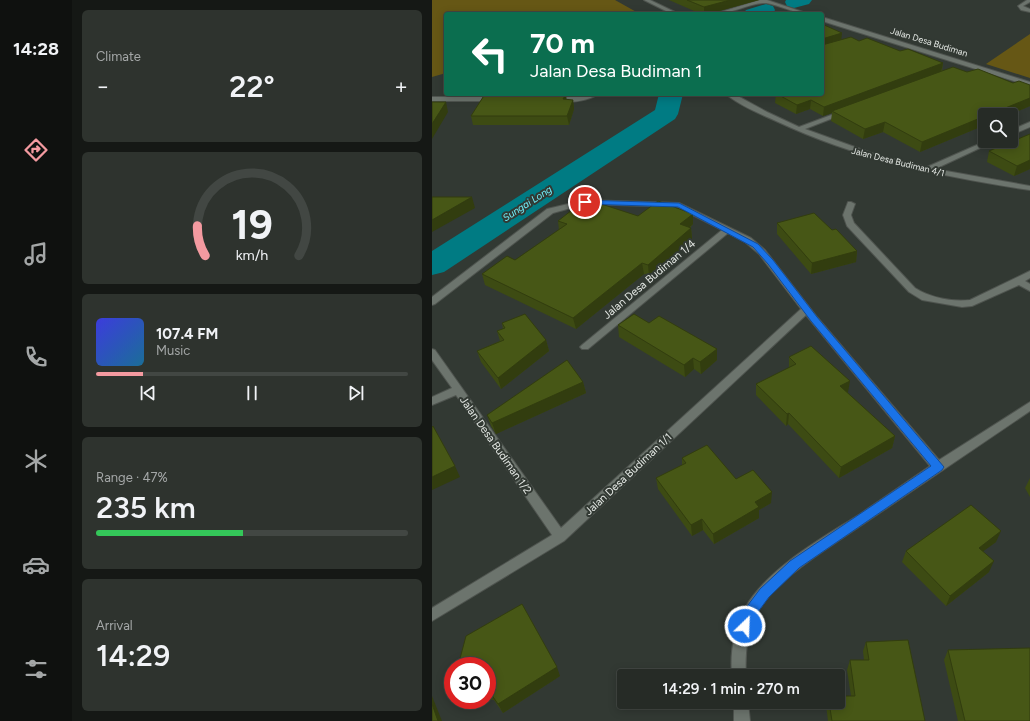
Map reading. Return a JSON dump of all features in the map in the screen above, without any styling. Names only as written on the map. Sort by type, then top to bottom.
[{"type":"street","points":[[646,0],[672,12]]},
{"type":"street","points":[[724,12],[763,0],[800,12]]},
{"type":"street","points":[[1030,0],[1020,6],[1023,9],[1030,11]]},
{"type":"street","name":"Jalan Desa Budiman","points":[[824,20],[1030,84]]},
{"type":"street","points":[[960,69],[970,65]]},
{"type":"street","points":[[551,100],[575,100],[592,96]]},
{"type":"street","name":"Jalan Desa Budiman 4/1","points":[[733,96],[772,117],[831,143],[859,153],[979,181],[1030,188]]},
{"type":"street","points":[[432,99],[503,100]]},
{"type":"street","points":[[799,129],[850,110]]},
{"type":"street","points":[[1018,130],[1030,124]]},
{"type":"street","points":[[927,170],[978,147]]},
{"type":"street","points":[[432,302],[550,211],[585,202],[679,205],[748,240],[762,252],[806,309],[938,467]]},
{"type":"street","points":[[851,204],[847,215],[850,224],[912,290],[925,298],[962,304],[972,303],[1019,281],[1030,274]]},
{"type":"street","name":"Jalan Desa Budiman 1/4","points":[[585,347],[727,230]]},
{"type":"street","points":[[1019,281],[1030,288]]},
{"type":"street","name":"Jalan Desa Budiman 1/1","points":[[432,615],[560,537],[806,309]]},
{"type":"street","name":"Jalan Desa Budiman 1/2","points":[[432,352],[560,537]]},
{"type":"street","points":[[432,401],[458,390]]},
{"type":"street","points":[[739,669],[741,639],[750,613],[765,593],[795,565],[1030,406]]},
{"type":"street","points":[[741,709],[742,721]]},
{"type":"shaded area","points":[[432,0],[615,0],[636,12],[444,12],[444,74],[432,77]]},
{"type":"shaded area","points":[[1030,34],[1030,78],[986,64]]},
{"type":"building","points":[[687,0],[730,0],[704,7]]},
{"type":"building","points":[[824,25],[842,33],[824,38]]},
{"type":"building","points":[[851,37],[859,41],[867,38],[900,51],[908,49],[943,63],[824,107],[811,100],[797,105],[781,96],[824,96],[824,44]]},
{"type":"building","points":[[953,67],[967,72],[978,69],[1013,83],[1019,81],[1030,85],[1030,98],[1005,108],[978,108],[978,119],[922,142],[885,122],[865,129],[832,111]]},
{"type":"building","points":[[484,96],[565,96],[563,99],[573,100],[567,116],[471,116]]},
{"type":"building","points":[[432,102],[446,102],[432,124]]},
{"type":"building","points":[[1030,134],[1030,160],[1017,166],[989,151],[996,148],[1018,148],[1018,139]]},
{"type":"building","points":[[432,197],[472,197],[432,220]]},
{"type":"building","points":[[586,199],[638,216],[658,201],[693,214],[680,224],[691,228],[648,265],[642,263],[573,318],[482,274],[507,256],[515,260],[567,224],[558,221]]},
{"type":"building","points":[[814,213],[832,230],[836,229],[857,251],[812,263],[777,223]]},
{"type":"building","points":[[525,314],[546,340],[498,378],[477,351],[504,340],[497,331],[505,328],[502,323]]},
{"type":"building","points":[[634,314],[649,323],[659,316],[717,349],[700,362],[693,358],[684,365],[618,325]]},
{"type":"building","points":[[811,346],[850,381],[840,386],[895,436],[841,467],[789,413],[787,414],[756,384],[796,364],[789,357]]},
{"type":"building","points":[[567,360],[583,382],[492,423],[487,415]]},
{"type":"building","points":[[433,426],[455,466],[432,477],[432,427]]},
{"type":"building","points":[[707,445],[736,479],[753,470],[772,492],[755,502],[759,507],[713,534],[702,519],[691,525],[656,478],[686,463],[682,458]]},
{"type":"building","points":[[971,505],[1001,531],[979,548],[994,561],[950,596],[906,551]]},
{"type":"building","points":[[522,604],[557,667],[498,704],[496,701],[496,657],[460,657],[466,636]]},
{"type":"building","points":[[908,640],[925,721],[832,721],[830,709],[845,709],[845,696],[855,696],[850,660],[869,660],[866,642]]},
{"type":"building","points":[[1030,648],[1030,721],[965,721],[948,650]]},
{"type":"building","points":[[432,704],[438,721],[432,721]]},
{"type":"waterway","name":"Sungai Long","points":[[794,2],[803,0]]},
{"type":"waterway","name":"Sungai Long","points":[[760,12],[766,10]]},
{"type":"waterway","name":"Sungai Long","points":[[432,265],[666,114],[670,96]]},
{"type":"route","points":[[585,202],[679,205],[756,245],[771,262],[814,319],[938,467],[795,565],[765,593],[750,613],[745,626]]}]
